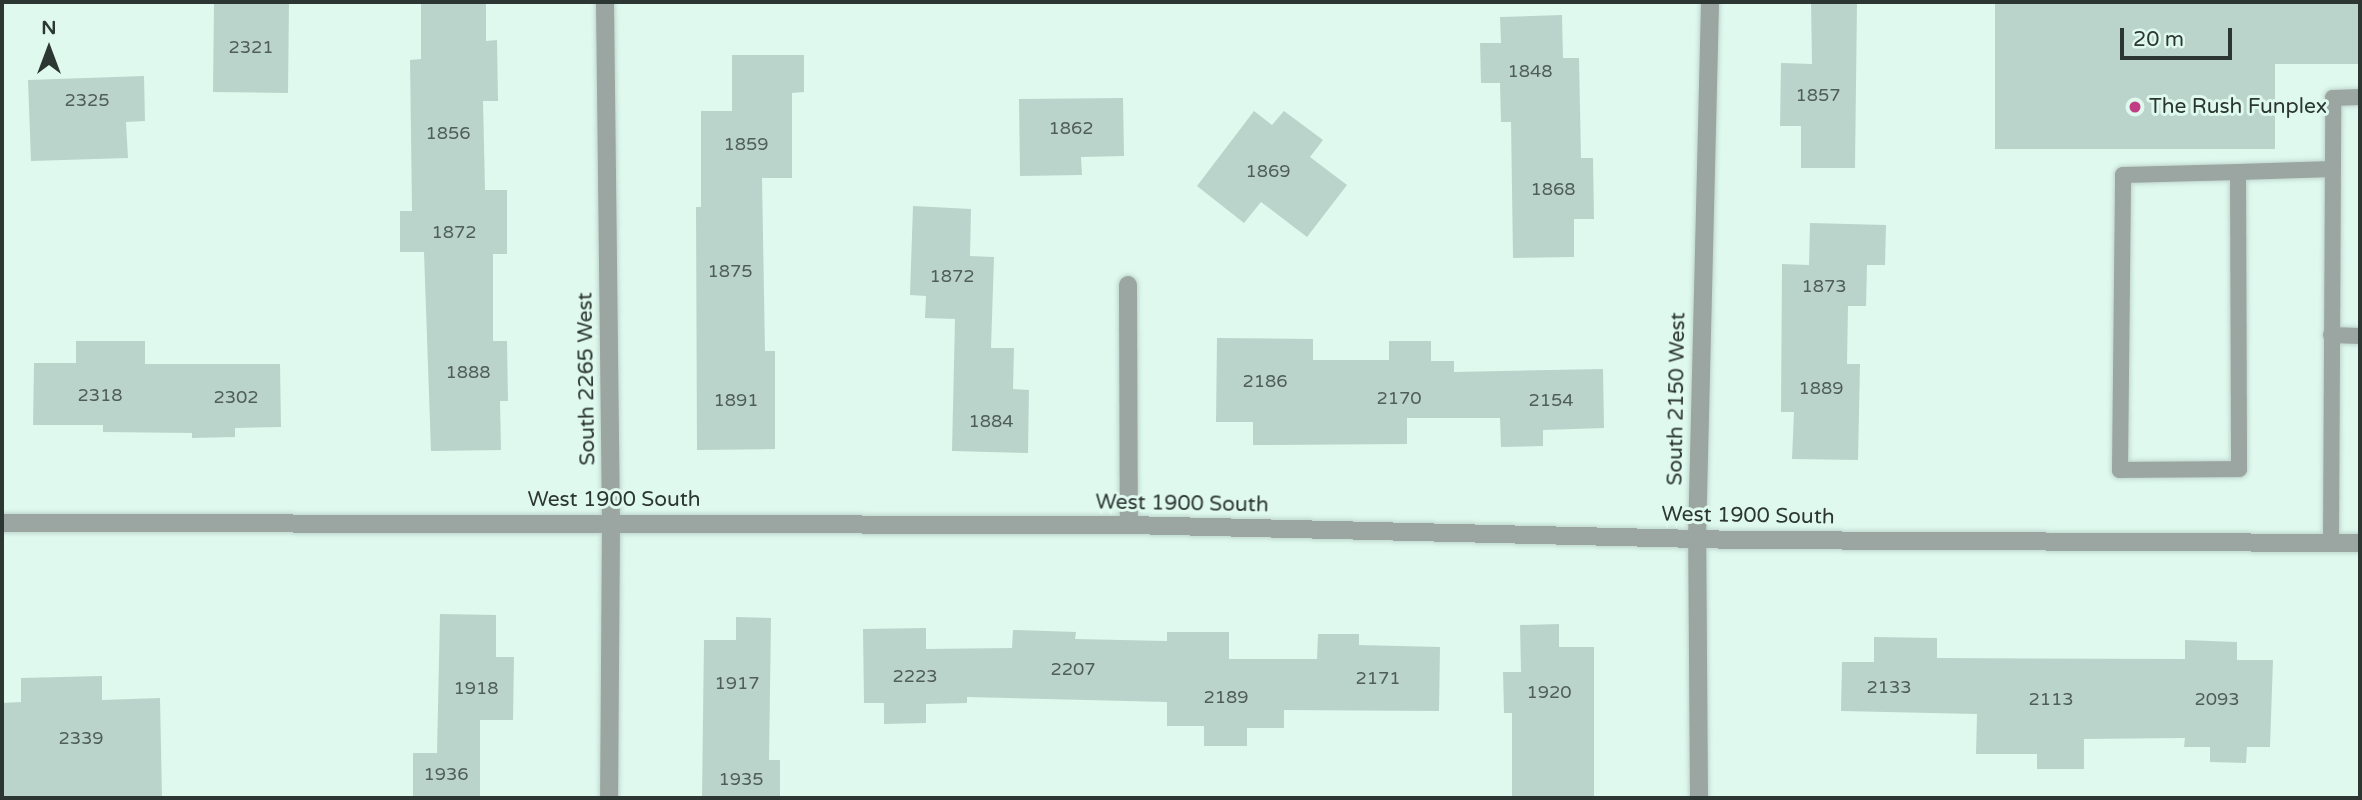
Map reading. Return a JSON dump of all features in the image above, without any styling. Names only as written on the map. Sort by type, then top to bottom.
[{"type":"street","name":"South 2265 West","points":[[605,2],[611,523],[609,798]]},
{"type":"street","name":"South 2150 West","points":[[1699,798],[1697,539],[1710,2]]},
{"type":"street","points":[[1128,285],[1129,525]]},
{"type":"street","name":"West 1900 South","points":[[2,523],[1129,525],[1697,539],[2360,543]]},
{"type":"lane","points":[[2331,542],[2333,98],[2360,97]]},
{"type":"lane","points":[[2238,172],[2239,470],[2120,470],[2123,175],[2333,169]]},
{"type":"lane","points":[[2331,335],[2360,336]]},
{"type":"building","points":[[214,2],[289,2],[288,93],[213,92]]},
{"type":"building","points":[[421,2],[486,2],[486,41],[497,40],[498,101],[483,101],[485,190],[507,190],[507,254],[493,254],[493,341],[507,341],[508,401],[500,401],[501,450],[431,451],[424,252],[400,252],[400,211],[412,211],[410,60],[421,59]]},
{"type":"building","points":[[1811,2],[1857,2],[1855,168],[1801,168],[1801,126],[1780,126],[1781,63],[1812,64]]},
{"type":"building","name":"The Rush Funplex","points":[[1995,2],[2360,2],[2360,64],[2275,64],[2275,149],[1995,149]]},
{"type":"building","points":[[1562,15],[1563,58],[1579,58],[1581,158],[1593,158],[1594,219],[1574,219],[1574,257],[1513,258],[1511,122],[1501,122],[1500,83],[1481,83],[1480,43],[1501,43],[1500,17]]},
{"type":"building","points":[[732,55],[804,55],[804,92],[792,93],[792,178],[762,178],[765,351],[775,351],[775,449],[697,450],[696,207],[701,207],[701,111],[732,111]]},
{"type":"building","points":[[144,76],[145,121],[126,122],[128,158],[31,161],[28,80]]},
{"type":"building","points":[[1123,98],[1124,156],[1081,157],[1082,175],[1020,176],[1019,99]]},
{"type":"building","points":[[1254,111],[1272,125],[1284,111],[1323,140],[1310,157],[1347,185],[1307,237],[1261,202],[1244,223],[1197,186]]},
{"type":"building","points":[[913,206],[971,209],[970,256],[994,257],[991,348],[1014,348],[1013,389],[1029,390],[1028,453],[952,451],[955,319],[925,318],[926,296],[910,295]]},
{"type":"building","points":[[1810,223],[1886,225],[1885,265],[1867,265],[1866,306],[1848,306],[1847,364],[1860,364],[1858,460],[1792,459],[1794,412],[1781,412],[1782,264],[1809,265]]},
{"type":"building","points":[[1217,338],[1313,339],[1313,360],[1389,360],[1389,341],[1431,341],[1431,361],[1454,361],[1454,372],[1603,369],[1604,428],[1543,430],[1543,446],[1501,447],[1500,418],[1407,418],[1407,444],[1253,445],[1253,422],[1216,422]]},
{"type":"building","points":[[76,341],[145,341],[145,364],[280,364],[281,427],[235,428],[235,437],[192,438],[192,433],[103,432],[103,425],[33,425],[34,363],[76,363]]},
{"type":"building","points":[[440,614],[496,615],[496,657],[514,657],[513,720],[480,720],[480,798],[413,798],[413,753],[437,753]]},
{"type":"building","points":[[736,617],[771,618],[769,760],[780,760],[780,798],[702,798],[704,640],[736,640]]},
{"type":"building","points":[[1559,624],[1559,647],[1594,647],[1594,798],[1512,798],[1512,713],[1504,713],[1503,672],[1521,672],[1520,625]]},
{"type":"building","points":[[926,628],[926,649],[1012,648],[1013,630],[1076,632],[1075,639],[1167,641],[1167,632],[1229,632],[1229,659],[1317,659],[1318,634],[1359,634],[1359,645],[1440,647],[1439,711],[1284,710],[1284,728],[1247,728],[1247,746],[1204,746],[1204,726],[1167,726],[1167,702],[967,697],[967,703],[926,704],[926,723],[884,724],[884,703],[864,703],[863,629]]},
{"type":"building","points":[[1874,637],[1937,638],[1937,658],[2185,659],[2185,640],[2237,642],[2237,660],[2273,660],[2270,747],[2247,747],[2246,763],[2210,762],[2210,747],[2184,747],[2185,738],[2084,739],[2084,769],[2037,769],[2037,754],[1976,754],[1977,714],[1841,711],[1842,662],[1874,662]]},
{"type":"building","points":[[102,676],[102,700],[160,698],[162,798],[2,798],[2,703],[21,702],[21,678]]},
{"type":"place","name":"The Rush Funplex","points":[[2135,107]]}]
